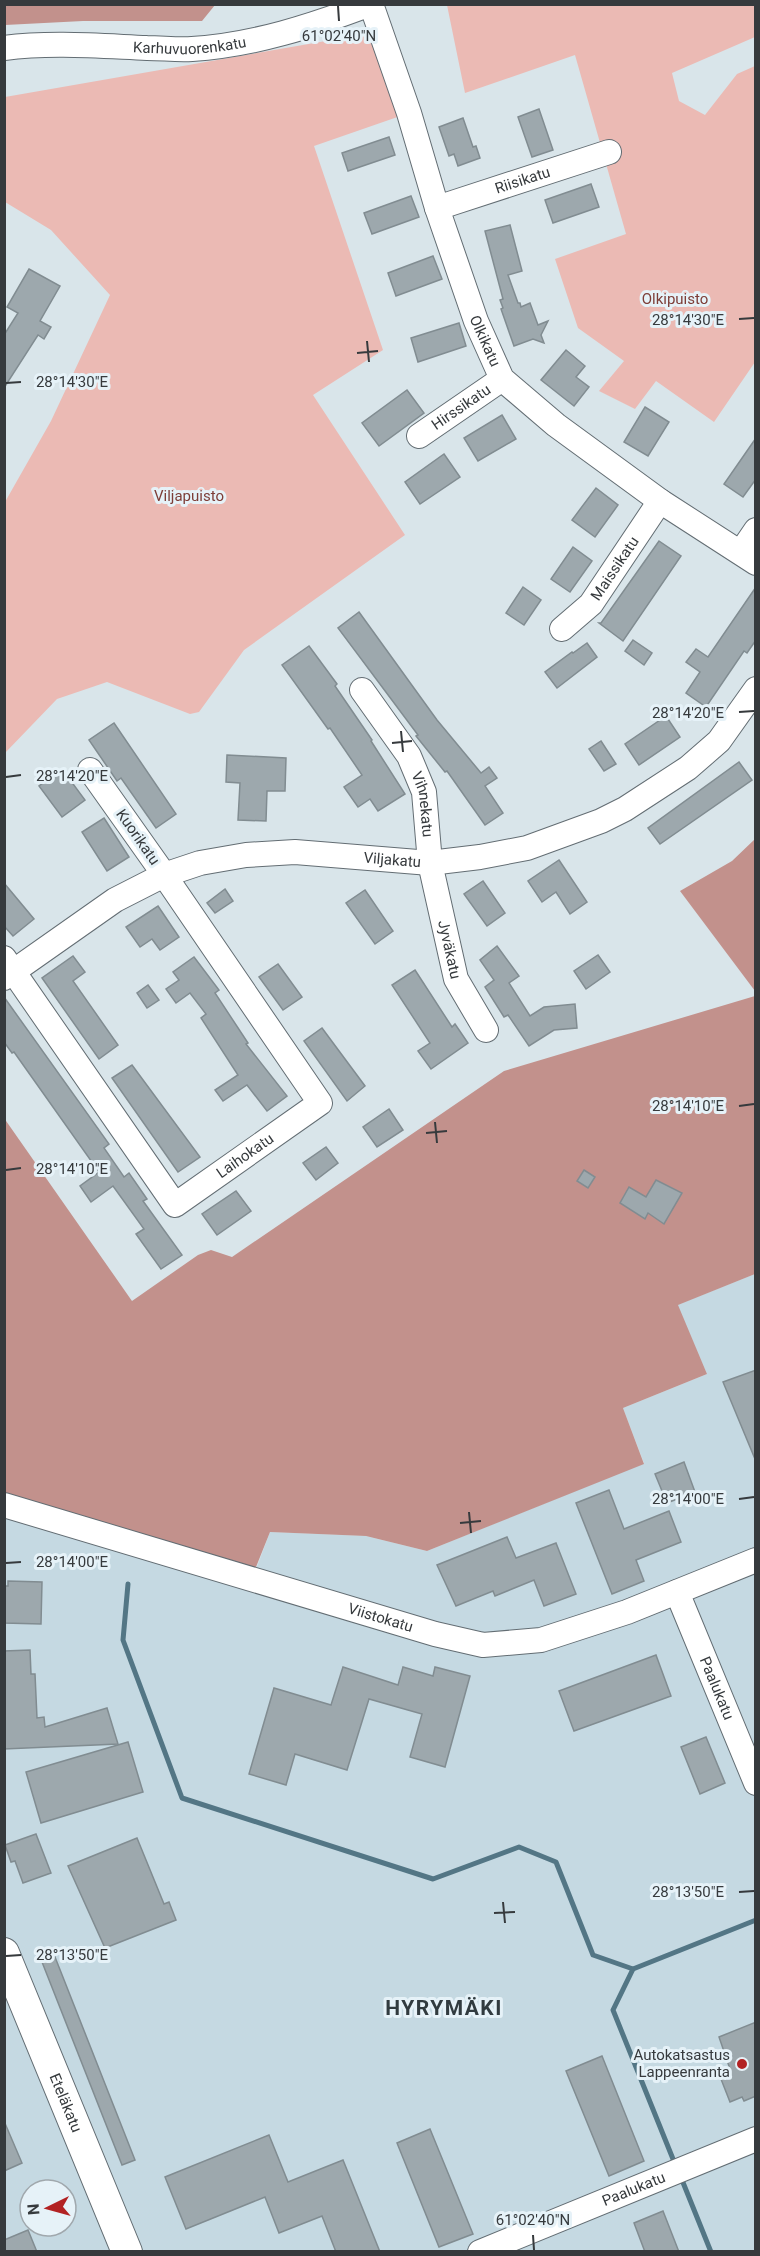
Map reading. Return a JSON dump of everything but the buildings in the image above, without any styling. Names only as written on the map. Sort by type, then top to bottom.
[{"type":"main road","name":"Eteläkatu","points":[[4,1953],[127,2252]]},
{"type":"street","name":"Karhuvuorenkatu","points":[[4,48],[28,45],[191,49],[248,42],[308,28],[370,4]]},
{"type":"street","name":"Olkikatu","points":[[370,4],[409,113],[436,208],[476,321],[502,379],[556,425],[660,501],[748,558]]},
{"type":"street","name":"Riisikatu","points":[[436,208],[609,152]]},
{"type":"street","name":"Hirssikatu","points":[[419,436],[502,379]]},
{"type":"street","name":"Maissikatu","points":[[562,629],[591,604],[660,501]]},
{"type":"street","points":[[748,558],[756,530]]},
{"type":"street","name":"Viljakatu","points":[[8,970],[115,900],[164,875],[200,863],[246,855],[295,852],[430,863],[527,848],[601,821],[625,809],[688,768],[719,741],[756,688]]},
{"type":"street","name":"Vihnekatu","points":[[362,690],[410,756],[424,792],[430,863]]},
{"type":"street","name":"Kuorikatu","points":[[90,770],[164,875]]},
{"type":"street","name":"Jyväkatu","points":[[430,863],[456,979],[486,1030]]},
{"type":"street","name":"Laihokatu","points":[[8,970],[175,1205],[320,1103],[164,875]]},
{"type":"street","name":"Viistokatu","points":[[4,1505],[435,1634],[483,1645],[540,1640],[627,1611],[756,1560]]},
{"type":"street","name":"Paalukatu","points":[[677,1592],[756,1783]]},
{"type":"street","name":"Paalukatu","points":[[480,2252],[756,2139]]},
{"type":"shaded area","points":[[5,4],[215,5],[202,21],[83,21],[5,25]]},
{"type":"shaded area","points":[[755,839],[755,991],[680,891],[732,861]]},
{"type":"shaded area","points":[[755,996],[755,1274],[678,1305],[707,1374],[623,1408],[644,1464],[427,1551],[366,1536],[270,1532],[254,1572],[5,1500],[4,1118],[132,1301],[198,1255],[211,1250],[232,1257],[504,1071]]},
{"type":"shaded area","points":[[755,1274],[755,2251],[5,2251],[4,1500],[255,1572],[270,1532],[366,1536],[427,1551],[644,1463],[623,1408],[707,1374],[677,1305]]},
{"type":"green space","name":"Olkipuisto","points":[[447,5],[755,5],[755,37],[672,73],[679,101],[705,115],[737,74],[755,66],[755,362],[714,422],[656,381],[635,409],[599,391],[624,361],[578,328],[555,259],[626,234],[575,55],[465,93]]},
{"type":"green space","name":"Viljapuisto","points":[[366,34],[409,113],[314,146],[383,350],[313,395],[405,535],[244,650],[199,712],[190,714],[107,682],[57,699],[5,753],[5,502],[51,421],[110,295],[51,230],[5,202],[5,97]]},
{"type":"waterway","points":[[128,1584],[123,1640],[182,1798],[433,1879],[519,1847],[556,1862],[593,1955],[633,1969],[756,1920]]},
{"type":"waterway","points":[[633,1969],[613,2010],[675,2164]]},
{"type":"waterway","points":[[680,2175],[711,2252]]},
{"type":"place","name":"Autokatsastus Lappeenranta","points":[[742,2064]]},
{"type":"district","name":"HYRYMÄKI","points":[[444,2008]]}]
